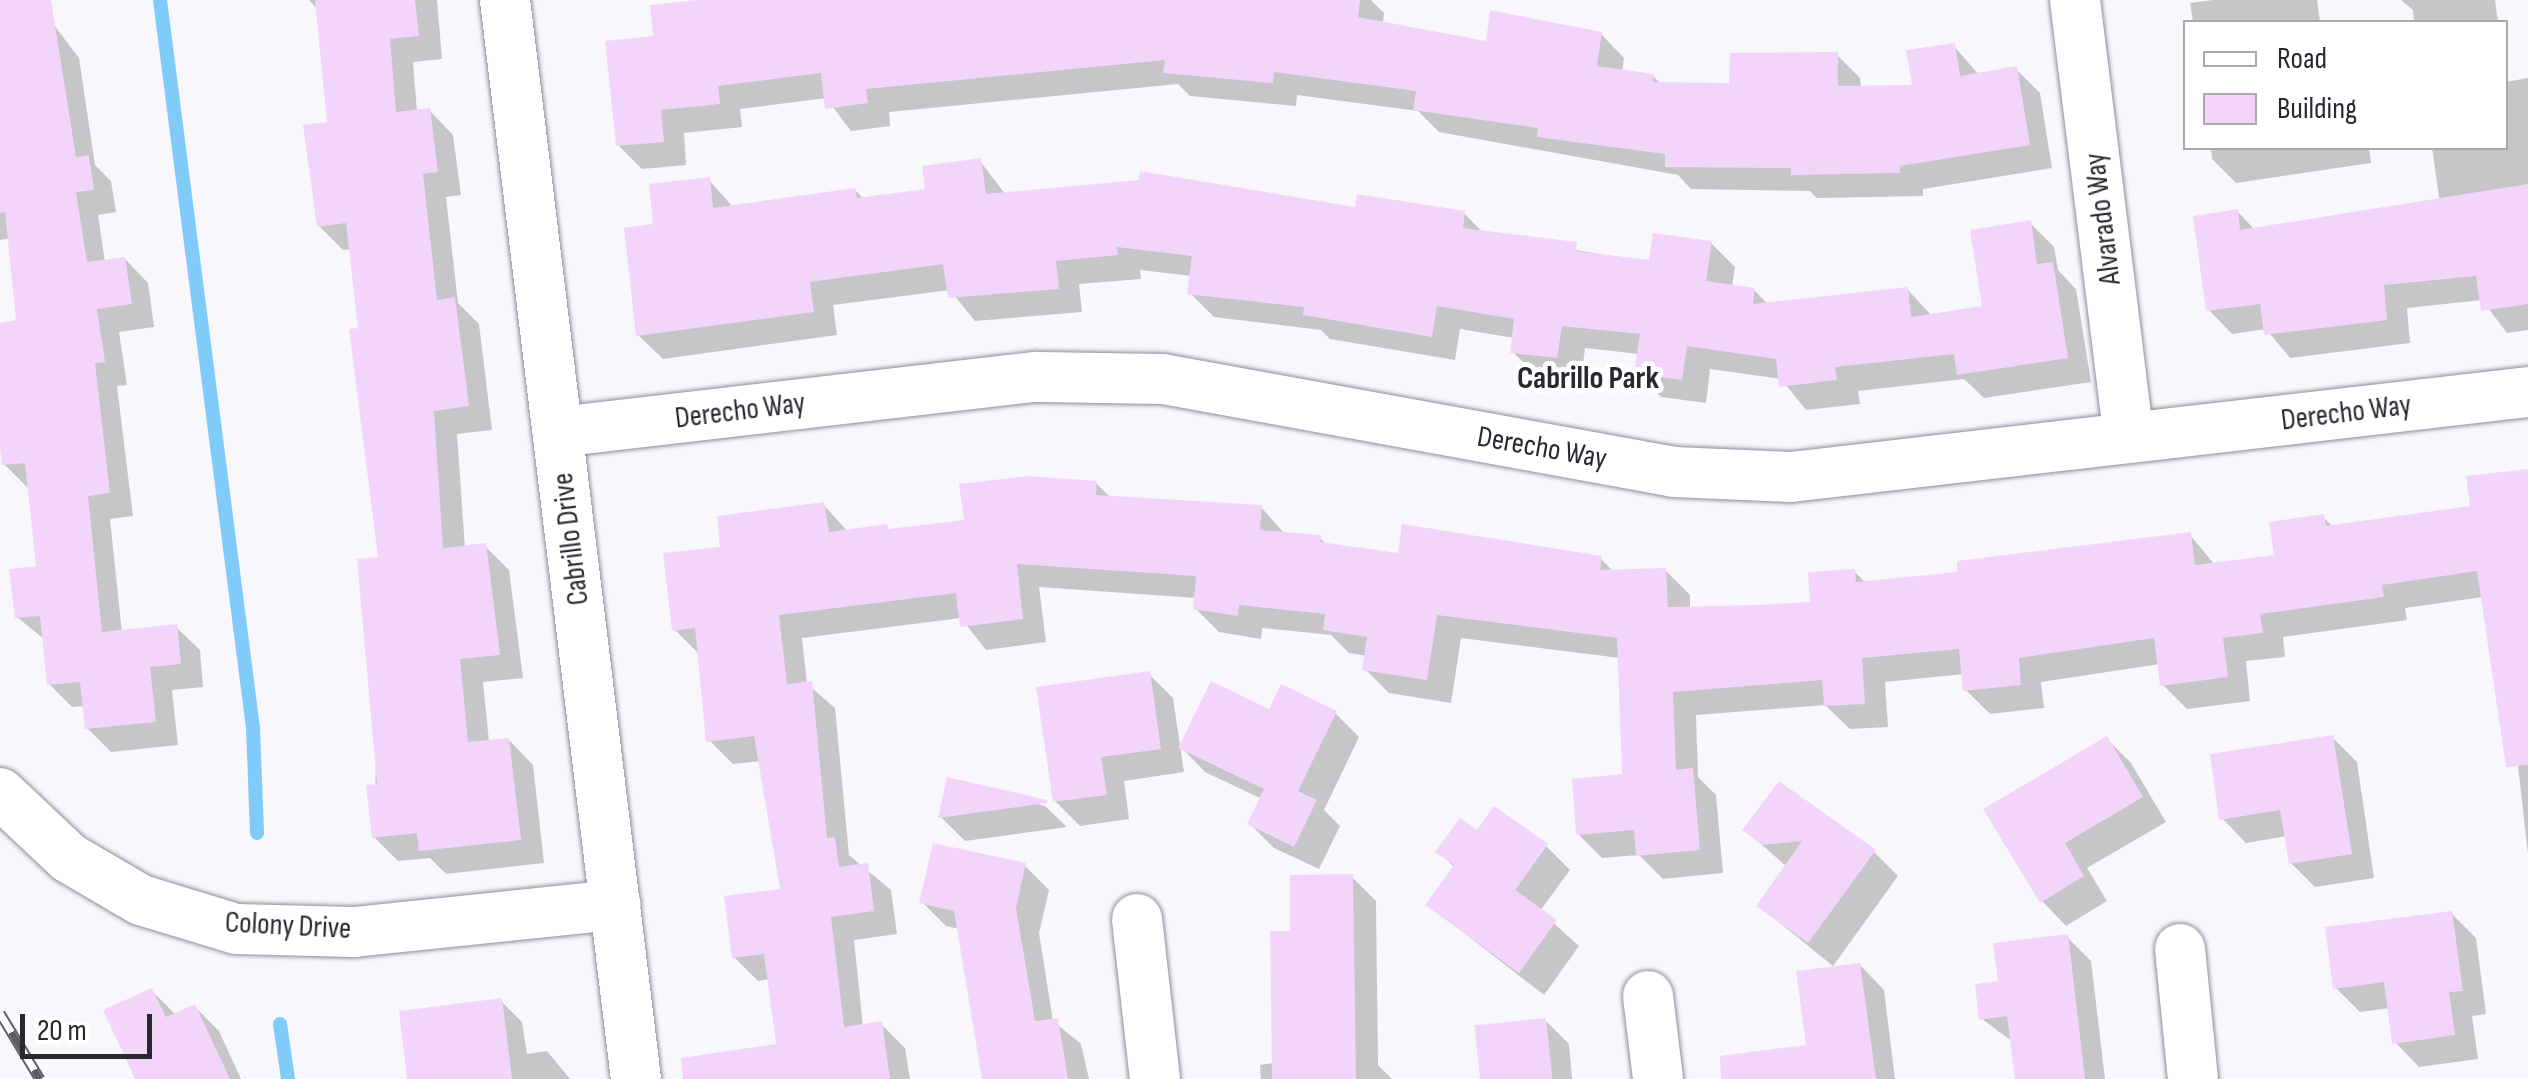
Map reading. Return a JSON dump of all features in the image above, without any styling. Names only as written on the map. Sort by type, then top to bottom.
[{"type":"street","name":"Cabrillo Drive","points":[[504,0],[636,1079]]},
{"type":"street","name":"Alvarado Way","points":[[2075,0],[2129,438]]},
{"type":"street","name":"Derecho Way","points":[[558,432],[1036,377],[1164,379],[1674,472],[1791,477],[2528,392]]},
{"type":"street","name":"Colony Drive","points":[[0,794],[69,858],[141,900],[236,929],[354,932],[616,905]]},
{"type":"street","points":[[1136,919],[1155,1079]]},
{"type":"street","points":[[2180,949],[2193,1079]]},
{"type":"street","points":[[1648,996],[1658,1079]]},
{"type":"building","points":[[0,0],[51,0],[76,157],[89,155],[94,190],[76,192],[87,262],[125,257],[132,304],[97,309],[105,362],[95,363],[110,493],[88,496],[102,632],[177,624],[181,664],[150,667],[156,722],[85,729],[80,682],[47,685],[40,616],[15,618],[9,569],[36,566],[25,463],[2,465],[0,447],[0,323],[16,320],[5,212],[0,213]]},
{"type":"building","points":[[315,0],[415,0],[419,36],[390,39],[396,112],[430,108],[438,172],[423,174],[437,300],[455,297],[469,406],[434,411],[443,548],[486,543],[500,655],[460,659],[468,742],[509,738],[521,840],[419,851],[417,833],[372,838],[366,785],[377,784],[357,559],[378,557],[349,329],[358,328],[346,223],[317,227],[303,125],[327,122]]},
{"type":"building","points":[[696,0],[1360,0],[1358,17],[1486,41],[1490,10],[1602,32],[1597,66],[1654,74],[1653,82],[1729,83],[1730,53],[1838,52],[1838,86],[1912,85],[1906,50],[1955,43],[1960,76],[2017,66],[2030,145],[1900,166],[1900,173],[1791,175],[1791,168],[1665,167],[1665,154],[1537,137],[1538,128],[1413,110],[1416,91],[1274,72],[1273,83],[1163,73],[1165,60],[866,89],[868,103],[825,109],[821,73],[718,86],[720,104],[661,110],[664,142],[616,146],[605,41],[653,36],[650,5]]},
{"type":"building","points":[[981,158],[986,194],[1139,180],[1140,171],[1355,207],[1357,194],[1465,211],[1463,228],[1577,242],[1576,251],[1649,260],[1653,233],[1712,241],[1706,281],[1755,288],[1753,304],[1908,287],[1911,317],[1982,306],[1970,230],[2031,220],[2037,264],[2053,262],[2068,358],[1957,375],[1954,354],[1835,367],[1837,380],[1779,387],[1776,359],[1687,346],[1682,380],[1634,374],[1640,334],[1562,326],[1557,358],[1510,353],[1514,319],[1437,306],[1432,337],[1303,315],[1304,307],[1187,294],[1192,256],[1117,247],[1118,255],[1056,261],[1059,289],[948,298],[943,264],[810,282],[814,312],[636,336],[624,228],[653,224],[649,184],[710,177],[713,208],[855,188],[857,198],[925,189],[922,166]]},
{"type":"building","points":[[2528,184],[2528,304],[2481,311],[2476,276],[2384,285],[2387,320],[2264,335],[2260,304],[2206,311],[2193,216],[2238,209],[2240,230]]},
{"type":"building","points":[[2528,469],[2528,765],[2506,767],[2477,571],[2382,585],[2384,597],[2260,614],[2263,633],[2223,638],[2228,677],[2160,686],[2154,638],[2019,658],[2021,685],[1963,691],[1959,649],[1862,658],[1865,704],[1824,706],[1822,680],[1673,692],[1676,770],[1693,768],[1700,850],[1636,856],[1634,830],[1576,835],[1572,779],[1622,774],[1617,638],[1437,615],[1427,680],[1362,670],[1367,637],[1323,630],[1325,614],[1239,605],[1238,616],[1193,609],[1196,576],[1017,564],[1023,619],[960,627],[956,593],[779,615],[787,684],[812,681],[827,838],[835,837],[839,867],[868,863],[874,911],[831,917],[844,1027],[882,1021],[890,1079],[683,1079],[681,1058],[776,1044],[764,954],[732,958],[724,896],[780,889],[754,736],[706,742],[695,628],[672,631],[663,553],[720,547],[717,516],[824,502],[829,532],[887,524],[888,529],[964,520],[959,484],[1028,476],[1097,481],[1096,495],[1262,505],[1260,530],[1321,535],[1320,542],[1398,553],[1402,524],[1602,556],[1600,570],[1666,568],[1668,607],[1757,605],[1810,602],[1808,572],[1855,569],[1856,582],[1957,572],[1957,561],[2191,532],[2195,565],[2274,555],[2269,522],[2324,514],[2326,526],[2470,506],[2466,476]]},
{"type":"building","points":[[1150,671],[1161,749],[1101,757],[1107,795],[1053,802],[1036,687]]},
{"type":"building","points":[[1211,681],[1269,709],[1281,684],[1337,711],[1298,791],[1317,800],[1294,847],[1247,824],[1264,789],[1178,748]]},
{"type":"building","points":[[2333,735],[2352,854],[2289,864],[2280,810],[2219,820],[2210,754]]},
{"type":"building","points":[[2107,736],[2143,797],[2065,843],[2084,876],[2040,903],[1983,809]]},
{"type":"building","points":[[947,777],[1047,800],[1047,803],[938,818]]},
{"type":"building","points":[[1779,781],[1876,850],[1808,943],[1756,906],[1802,841],[1762,845],[1742,830]]},
{"type":"building","points":[[1494,806],[1548,844],[1515,890],[1557,920],[1519,973],[1425,905],[1454,865],[1435,852],[1460,818],[1477,830]]},
{"type":"building","points":[[933,843],[1026,863],[1016,908],[1035,1021],[1058,1018],[1068,1079],[982,1079],[954,911],[919,903]]},
{"type":"building","points":[[1353,874],[1356,1079],[1272,1079],[1270,931],[1290,931],[1290,875]]},
{"type":"building","points":[[2452,911],[2463,991],[2449,992],[2455,1035],[2392,1044],[2384,982],[2333,989],[2325,927]]},
{"type":"building","points":[[2068,934],[2085,1079],[2015,1079],[2007,1016],[1979,1020],[1975,984],[1998,981],[1993,943]]},
{"type":"building","points":[[1860,963],[1876,1079],[1721,1079],[1720,1056],[1806,1045],[1796,971]]},
{"type":"building","points":[[152,988],[166,1017],[195,1004],[230,1079],[135,1079],[103,1010]]},
{"type":"building","points":[[502,998],[512,1079],[407,1079],[399,1011]]},
{"type":"building","points":[[1546,1018],[1552,1079],[1480,1079],[1474,1026]]},
{"type":"waterway","points":[[160,0],[253,728],[257,833]]},
{"type":"waterway","points":[[280,1024],[288,1079]]},
{"type":"railway","points":[[0,1013],[40,1079]]},
{"type":"district","name":"Cabrillo Park","points":[[1588,379]]}]
